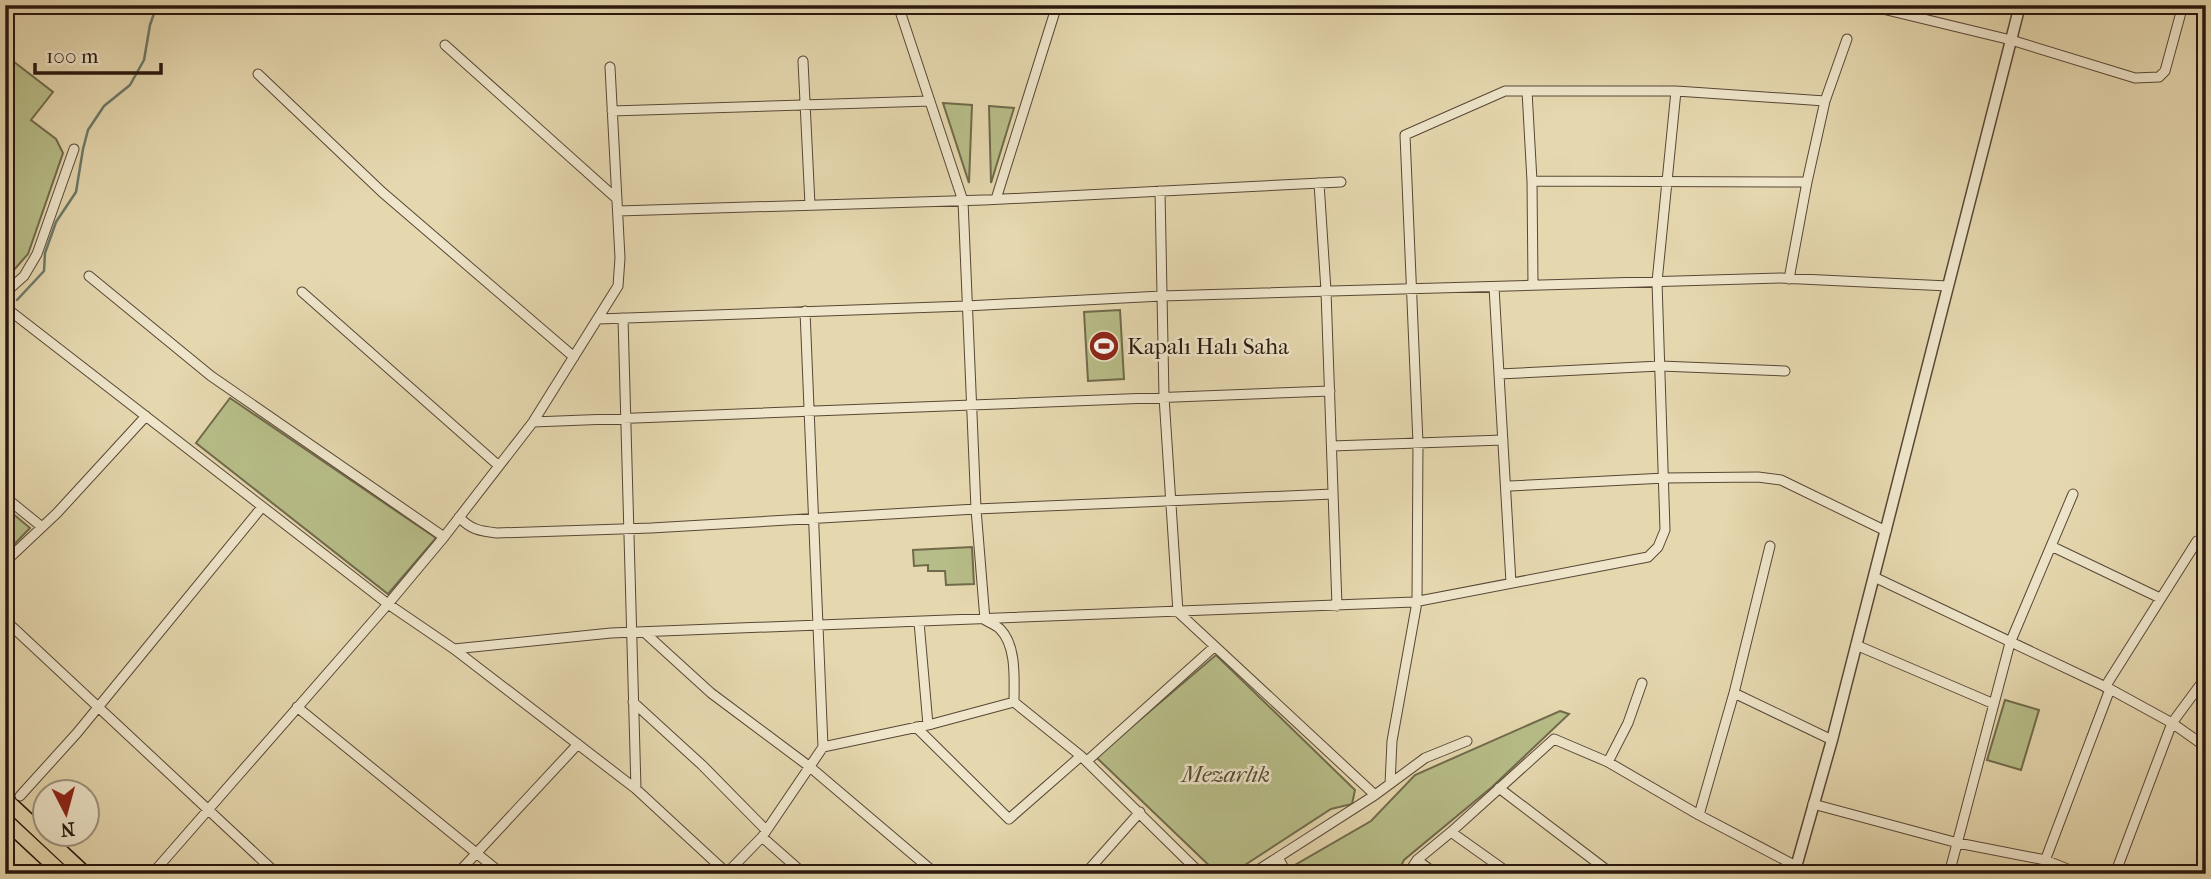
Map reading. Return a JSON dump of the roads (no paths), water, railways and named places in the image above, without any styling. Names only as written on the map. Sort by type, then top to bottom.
[{"type":"highway","points":[[13,797],[85,874]]},
{"type":"highway","points":[[5,820],[63,874]]},
{"type":"street","points":[[898,5],[962,201],[976,509],[985,620]]},
{"type":"street","points":[[996,200],[1057,5]]},
{"type":"street","points":[[1866,5],[2011,40],[2121,75],[2147,79],[2159,76],[2165,71],[2183,5]]},
{"type":"street","points":[[1408,874],[1417,860],[1554,738],[1608,762],[1795,870],[1832,740],[2020,5]]},
{"type":"street","points":[[1789,279],[1825,101],[1847,40]]},
{"type":"street","points":[[444,45],[617,199]]},
{"type":"street","points":[[803,61],[810,205]]},
{"type":"street","points":[[152,874],[444,537],[533,422],[618,286],[620,258],[610,67]]},
{"type":"street","points":[[258,74],[382,192],[574,357]]},
{"type":"street","points":[[1390,784],[1392,741],[1417,602],[1418,443],[1405,135],[1505,91],[1676,91],[1825,101]]},
{"type":"street","points":[[1527,91],[1532,181],[1533,285]]},
{"type":"street","points":[[454,649],[632,632],[1417,602],[1648,557],[1658,547],[1665,530],[1657,282],[1676,91]]},
{"type":"street","points":[[612,111],[930,101]]},
{"type":"street","points":[[5,293],[24,276],[37,254],[74,149]]},
{"type":"street","points":[[1532,181],[1807,182]]},
{"type":"street","points":[[618,211],[996,200],[1341,182]]},
{"type":"street","points":[[1319,183],[1326,291],[1337,606]]},
{"type":"street","points":[[1160,191],[1164,397],[1178,612],[1374,795]]},
{"type":"street","points":[[89,276],[211,376],[444,537]]},
{"type":"street","points":[[598,319],[1162,296],[1533,285],[1789,279],[1948,286]]},
{"type":"street","points":[[1494,286],[1511,583]]},
{"type":"street","points":[[302,292],[499,466]]},
{"type":"street","points":[[5,307],[388,604],[454,649],[636,789],[727,873],[764,834],[823,747],[805,311]]},
{"type":"street","points":[[623,318],[636,789]]},
{"type":"street","points":[[1499,374],[1660,366],[1785,371]]},
{"type":"street","points":[[533,422],[1330,391]]},
{"type":"street","points":[[5,562],[42,527],[146,416]]},
{"type":"street","points":[[1332,446],[1503,440]]},
{"type":"street","points":[[1510,486],[1665,478],[1758,477],[1781,480],[1886,531]]},
{"type":"street","points":[[459,517],[468,527],[497,533],[1334,494]]},
{"type":"street","points":[[1949,874],[2010,643],[2073,494]]},
{"type":"street","points":[[5,497],[42,527]]},
{"type":"street","points":[[13,797],[99,707],[262,507]]},
{"type":"street","points":[[2040,874],[2107,688],[2197,541]]},
{"type":"street","points":[[2051,546],[2160,598]]},
{"type":"street","points":[[1699,815],[1734,694],[1770,547]]},
{"type":"street","points":[[1874,577],[2107,688],[2172,723],[2206,747]]},
{"type":"street","points":[[5,620],[277,874]]},
{"type":"street","points":[[985,620],[999,629],[1006,639],[1014,670],[1014,702]]},
{"type":"street","points":[[919,622],[928,725]]},
{"type":"street","points":[[644,632],[732,710],[810,767],[936,874]]},
{"type":"street","points":[[1856,645],[1994,704]]},
{"type":"street","points":[[916,727],[1009,819],[1214,647]]},
{"type":"street","points":[[2115,874],[2172,723],[2206,677]]},
{"type":"street","points":[[1608,762],[1628,723],[1642,683]]},
{"type":"street","points":[[1734,694],[1832,740]]},
{"type":"street","points":[[633,702],[702,765],[804,874]]},
{"type":"street","points":[[823,747],[928,725],[1014,702]]},
{"type":"street","points":[[1014,702],[1084,758],[1201,874]]},
{"type":"street","points":[[297,707],[502,874]]},
{"type":"street","points":[[1252,874],[1374,795],[1425,758],[1467,741]]},
{"type":"street","points":[[457,874],[578,744]]},
{"type":"street","points":[[1499,788],[1612,874]]},
{"type":"street","points":[[1814,804],[1958,844],[2045,860],[2080,874]]},
{"type":"street","points":[[1085,874],[1140,812]]},
{"type":"street","points":[[1451,832],[1510,874]]},
{"type":"street","points":[[1278,857],[1287,874]]},
{"type":"street","points":[[1417,860],[1436,874]]},
{"type":"waterway","points":[[17,300],[44,271],[45,253],[56,222],[76,192],[88,130],[104,106],[130,85],[144,60],[150,25],[157,5]]},
{"type":"place","name":"Kapalı Halı Saha","points":[[1104,346]]},
{"type":"park label","name":"Mezarlık","points":[[1226,774]]}]
